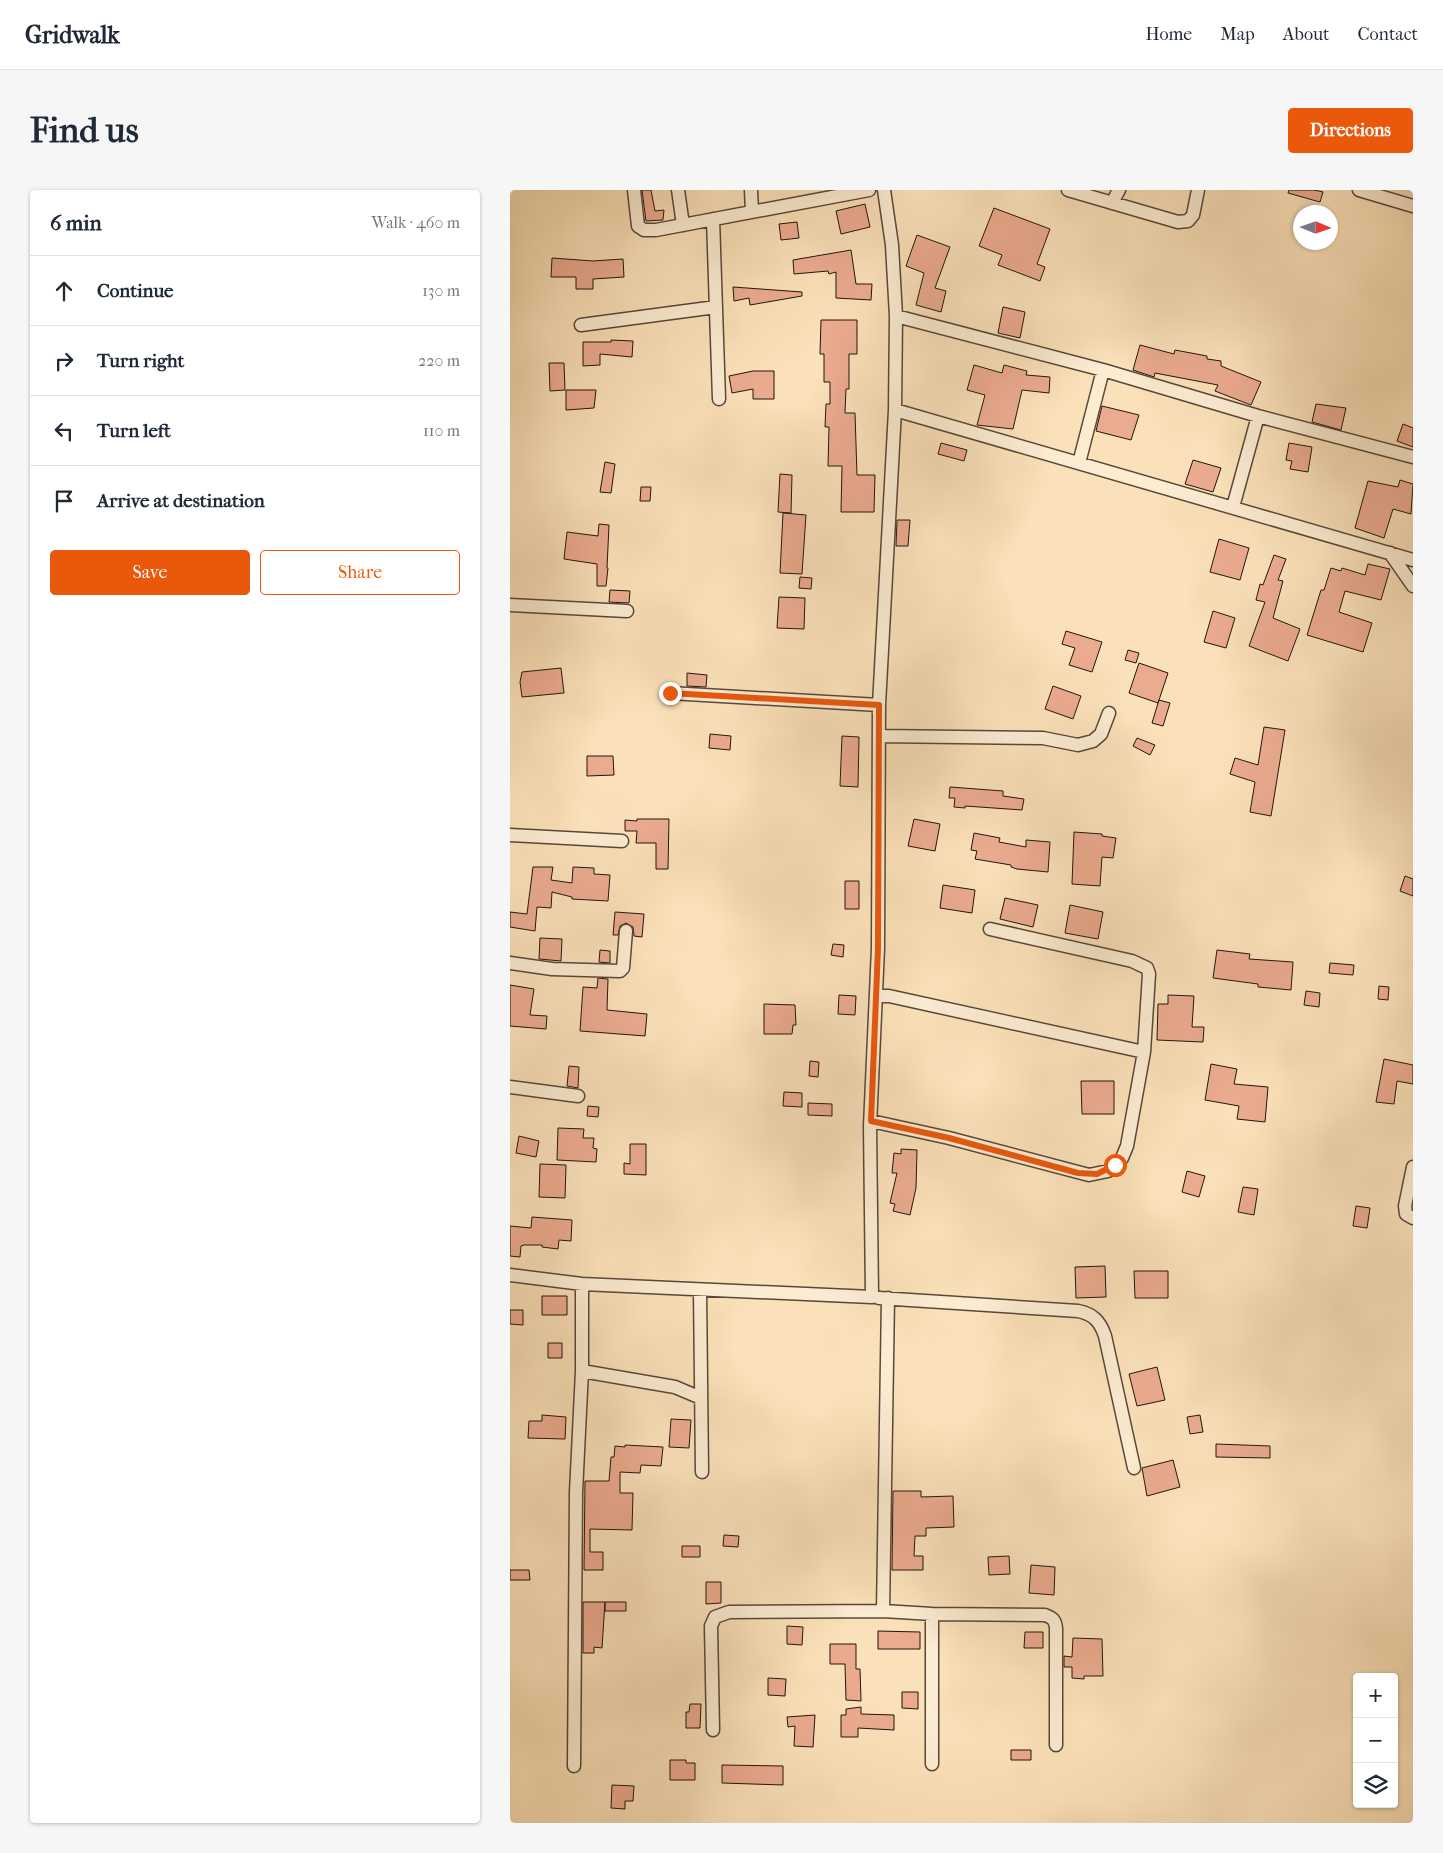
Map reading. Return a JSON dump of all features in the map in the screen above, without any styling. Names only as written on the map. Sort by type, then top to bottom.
[{"type":"street","points":[[634,190],[635,218],[640,228],[656,230],[870,190]]},
{"type":"street","points":[[678,190],[682,225]]},
{"type":"street","points":[[751,190],[752,212]]},
{"type":"street","points":[[872,1297],[871,1121],[876,996],[879,705],[895,410],[896,316],[892,245],[884,190]]},
{"type":"street","points":[[1068,190],[1170,220],[1184,222],[1193,215],[1198,190]]},
{"type":"street","points":[[1112,203],[1119,190]]},
{"type":"street","points":[[1359,190],[1413,206]]},
{"type":"street","points":[[713,219],[718,398]]},
{"type":"street","points":[[581,325],[716,307]]},
{"type":"street","points":[[896,316],[1103,370],[1258,416],[1413,458]]},
{"type":"street","points":[[1079,462],[1103,370]]},
{"type":"street","points":[[895,410],[1413,560]]},
{"type":"street","points":[[1233,507],[1258,416]]},
{"type":"street","points":[[1390,553],[1413,586]]},
{"type":"street","points":[[510,605],[627,611]]},
{"type":"street","points":[[670,693],[879,705]]},
{"type":"street","points":[[879,736],[1043,738],[1078,745],[1093,742],[1101,734],[1109,713]]},
{"type":"street","points":[[510,835],[622,841]]},
{"type":"street","points":[[871,1121],[949,1138],[1078,1173],[1097,1174],[1108,1171],[1122,1158],[1132,1124],[1144,1052],[1149,974],[1147,968],[1132,961],[990,929]]},
{"type":"street","points":[[510,962],[552,969],[620,971],[624,963],[626,931]]},
{"type":"street","points":[[876,996],[889,996],[1144,1052]]},
{"type":"street","points":[[510,1087],[578,1096]]},
{"type":"street","points":[[1413,1167],[1405,1206],[1406,1214],[1413,1218]]},
{"type":"street","points":[[510,1275],[582,1284],[872,1297],[1078,1311],[1091,1315],[1101,1325],[1105,1336],[1134,1468]]},
{"type":"street","points":[[574,1766],[576,1492],[582,1371],[582,1284]]},
{"type":"street","points":[[700,1290],[702,1472]]},
{"type":"street","points":[[883,1611],[888,1298]]},
{"type":"street","points":[[582,1371],[675,1387],[701,1398]]},
{"type":"street","points":[[713,1730],[711,1626],[715,1617],[729,1612],[883,1611],[932,1614],[1045,1615],[1055,1621],[1056,1628],[1056,1746]]},
{"type":"street","points":[[932,1614],[932,1764]]},
{"type":"building","points":[[642,190],[651,190],[655,211],[664,210],[663,220],[646,221]]},
{"type":"building","points":[[1289,190],[1323,192],[1320,202],[1288,193]]},
{"type":"building","points":[[865,204],[870,227],[841,234],[836,211]]},
{"type":"building","points":[[994,208],[1050,229],[1037,264],[1045,267],[1040,281],[998,265],[1002,255],[979,246]]},
{"type":"building","points":[[797,222],[799,238],[781,240],[779,224]]},
{"type":"building","points":[[917,235],[950,247],[935,288],[946,291],[941,312],[916,305],[924,273],[906,266]]},
{"type":"building","points":[[851,250],[856,284],[872,284],[871,300],[836,298],[836,272],[829,274],[828,271],[794,274],[793,260]]},
{"type":"building","points":[[552,258],[593,261],[623,259],[624,277],[593,279],[593,289],[576,289],[576,277],[551,277]]},
{"type":"building","points":[[733,287],[802,292],[802,296],[750,305],[749,298],[734,301]]},
{"type":"building","points":[[1003,307],[1025,312],[1020,338],[998,333]]},
{"type":"building","points":[[821,320],[857,320],[857,354],[849,354],[849,389],[846,389],[845,413],[855,413],[857,475],[875,475],[874,512],[841,512],[842,466],[828,466],[829,427],[825,427],[826,404],[830,404],[830,382],[824,382],[824,354],[820,354]]},
{"type":"building","points":[[611,340],[633,341],[632,357],[600,354],[600,365],[583,366],[583,342],[611,342]]},
{"type":"building","points":[[1140,345],[1174,354],[1175,350],[1207,356],[1207,359],[1221,361],[1221,366],[1261,382],[1251,405],[1215,391],[1218,385],[1155,373],[1154,377],[1133,370]]},
{"type":"building","points":[[549,363],[564,363],[565,390],[550,391]]},
{"type":"building","points":[[974,365],[1002,373],[1004,365],[1027,371],[1026,375],[1050,377],[1049,393],[1022,390],[1013,429],[977,425],[985,395],[967,390]]},
{"type":"building","points":[[753,371],[774,371],[774,399],[753,399],[753,389],[732,393],[729,376]]},
{"type":"building","points":[[566,390],[596,390],[594,408],[566,410]]},
{"type":"building","points":[[1316,404],[1346,408],[1341,430],[1312,422]]},
{"type":"building","points":[[1102,406],[1139,415],[1131,440],[1096,431]]},
{"type":"building","points":[[1403,424],[1413,428],[1413,447],[1397,441]]},
{"type":"building","points":[[941,443],[967,450],[964,461],[938,454]]},
{"type":"building","points":[[1289,443],[1312,447],[1308,472],[1290,469],[1292,461],[1286,460]]},
{"type":"building","points":[[1193,460],[1221,468],[1213,492],[1185,484]]},
{"type":"building","points":[[605,462],[615,464],[611,493],[600,492]]},
{"type":"building","points":[[780,474],[792,475],[791,513],[778,512]]},
{"type":"building","points":[[1400,480],[1413,484],[1411,514],[1393,509],[1384,538],[1355,528],[1368,481],[1398,487]]},
{"type":"building","points":[[641,487],[651,487],[650,501],[640,501]]},
{"type":"building","points":[[783,513],[806,515],[802,574],[780,573]]},
{"type":"building","points":[[897,520],[910,520],[908,546],[896,546]]},
{"type":"building","points":[[599,524],[609,525],[606,586],[597,586],[597,564],[564,559],[567,532],[598,536]]},
{"type":"building","points":[[1219,539],[1249,548],[1240,580],[1210,572]]},
{"type":"building","points":[[1274,555],[1286,559],[1278,580],[1283,581],[1273,618],[1300,629],[1288,661],[1249,646],[1265,602],[1256,600],[1260,584],[1263,585]]},
{"type":"building","points":[[1368,564],[1390,569],[1381,600],[1345,591],[1339,612],[1372,623],[1363,652],[1307,635],[1321,590],[1324,590],[1331,568],[1341,571],[1342,568],[1365,575]]},
{"type":"building","points":[[800,577],[812,578],[811,589],[799,588]]},
{"type":"building","points":[[610,590],[630,591],[629,603],[609,602]]},
{"type":"building","points":[[779,597],[805,598],[804,629],[777,628]]},
{"type":"building","points":[[1213,611],[1235,618],[1226,648],[1204,642]]},
{"type":"building","points":[[1066,631],[1102,642],[1092,672],[1069,665],[1075,648],[1062,644]]},
{"type":"building","points":[[1128,650],[1139,653],[1136,663],[1125,660]]},
{"type":"building","points":[[1139,663],[1168,673],[1158,703],[1129,693]]},
{"type":"building","points":[[561,668],[564,693],[522,697],[520,682],[522,672]]},
{"type":"building","points":[[687,673],[707,675],[706,687],[687,686]]},
{"type":"building","points":[[1053,686],[1081,696],[1073,719],[1045,709]]},
{"type":"building","points":[[1159,700],[1170,703],[1163,726],[1152,723]]},
{"type":"building","points":[[1264,727],[1285,730],[1271,816],[1250,812],[1255,782],[1230,774],[1235,758],[1258,765]]},
{"type":"building","points":[[710,734],[731,736],[730,750],[709,748]]},
{"type":"building","points":[[842,736],[859,737],[858,787],[840,786]]},
{"type":"building","points":[[1137,738],[1155,745],[1150,755],[1133,746]]},
{"type":"building","points":[[587,756],[613,756],[614,775],[587,776]]},
{"type":"building","points":[[950,787],[1003,791],[1003,796],[1024,799],[1022,810],[954,807],[955,798],[949,798]]},
{"type":"building","points":[[637,819],[669,819],[668,869],[656,869],[656,843],[636,843],[637,831],[625,831],[625,820],[637,821]]},
{"type":"building","points":[[914,819],[940,824],[935,851],[908,846]]},
{"type":"building","points":[[1074,832],[1102,834],[1102,836],[1116,838],[1113,858],[1102,857],[1100,886],[1072,884]]},
{"type":"building","points":[[974,833],[1000,838],[999,842],[1026,847],[1026,840],[1050,842],[1048,872],[1017,869],[1011,867],[1011,865],[975,859],[977,851],[971,850]]},
{"type":"building","points":[[533,867],[553,867],[551,880],[572,883],[573,867],[594,868],[594,874],[610,875],[608,901],[572,899],[572,897],[552,892],[551,908],[537,907],[535,931],[510,927],[510,912],[527,914]]},
{"type":"building","points":[[1405,876],[1413,879],[1413,896],[1400,891]]},
{"type":"building","points":[[845,881],[859,881],[859,909],[845,909]]},
{"type":"building","points":[[943,885],[975,890],[972,913],[940,908]]},
{"type":"building","points":[[1005,898],[1038,905],[1033,927],[1000,919]]},
{"type":"building","points":[[1070,905],[1103,912],[1098,939],[1065,933]]},
{"type":"building","points":[[615,912],[644,914],[642,937],[634,936],[633,927],[626,923],[620,926],[618,935],[613,935]]},
{"type":"building","points":[[540,938],[562,939],[561,961],[539,959]]},
{"type":"building","points":[[833,944],[844,945],[843,957],[831,955]]},
{"type":"building","points":[[600,950],[610,951],[610,963],[599,962]]},
{"type":"building","points":[[1217,950],[1250,954],[1249,959],[1293,962],[1291,990],[1258,987],[1258,984],[1213,978]]},
{"type":"building","points":[[1330,963],[1354,965],[1353,975],[1329,973]]},
{"type":"building","points":[[598,978],[608,979],[607,1010],[647,1014],[645,1036],[580,1031],[583,987],[597,988]]},
{"type":"building","points":[[510,985],[534,989],[530,1015],[547,1016],[546,1029],[510,1026]]},
{"type":"building","points":[[1379,986],[1389,987],[1388,1000],[1378,999]]},
{"type":"building","points":[[1306,991],[1320,993],[1319,1007],[1304,1005]]},
{"type":"building","points":[[839,995],[856,996],[855,1015],[838,1014]]},
{"type":"building","points":[[1168,995],[1194,996],[1192,1027],[1204,1027],[1203,1042],[1157,1040],[1158,1004],[1168,1004]]},
{"type":"building","points":[[764,1004],[795,1005],[796,1025],[793,1025],[792,1034],[764,1034]]},
{"type":"building","points":[[1384,1059],[1413,1065],[1413,1084],[1397,1081],[1394,1104],[1376,1102]]},
{"type":"building","points":[[810,1061],[819,1062],[818,1077],[809,1076]]},
{"type":"building","points":[[1211,1064],[1237,1069],[1234,1084],[1268,1087],[1265,1122],[1237,1119],[1239,1106],[1205,1100]]},
{"type":"building","points":[[569,1066],[579,1067],[578,1088],[567,1086]]},
{"type":"building","points":[[1081,1081],[1114,1081],[1114,1114],[1082,1114]]},
{"type":"building","points":[[784,1092],[802,1093],[802,1107],[783,1106]]},
{"type":"building","points":[[808,1103],[832,1104],[832,1116],[808,1115]]},
{"type":"building","points":[[588,1106],[599,1107],[598,1117],[587,1116]]},
{"type":"building","points":[[558,1128],[584,1129],[583,1138],[594,1138],[593,1148],[597,1149],[596,1162],[557,1160]]},
{"type":"building","points":[[519,1136],[539,1141],[536,1157],[516,1153]]},
{"type":"building","points":[[630,1144],[646,1144],[646,1175],[624,1174],[624,1163],[630,1164]]},
{"type":"building","points":[[901,1149],[917,1150],[916,1188],[910,1215],[893,1211],[895,1204],[890,1203],[897,1173],[892,1173],[894,1153],[901,1154]]},
{"type":"building","points":[[540,1164],[566,1165],[565,1198],[539,1197]]},
{"type":"building","points":[[1187,1171],[1205,1176],[1199,1197],[1182,1192]]},
{"type":"building","points":[[1243,1187],[1258,1189],[1254,1215],[1238,1212]]},
{"type":"building","points":[[1356,1206],[1370,1208],[1367,1228],[1353,1226]]},
{"type":"building","points":[[532,1217],[572,1220],[571,1241],[559,1240],[558,1249],[542,1247],[542,1245],[524,1245],[521,1246],[520,1257],[510,1256],[510,1226],[531,1228]]},
{"type":"building","points":[[1105,1266],[1106,1297],[1076,1298],[1075,1267]]},
{"type":"building","points":[[1134,1271],[1168,1271],[1168,1298],[1135,1298]]},
{"type":"building","points":[[542,1296],[567,1296],[567,1315],[542,1315]]},
{"type":"building","points":[[510,1310],[523,1310],[523,1325],[510,1324]]},
{"type":"building","points":[[548,1343],[562,1343],[562,1358],[548,1358]]},
{"type":"building","points":[[1157,1367],[1165,1400],[1137,1406],[1129,1374]]},
{"type":"building","points":[[542,1415],[566,1417],[565,1439],[528,1438],[529,1421],[542,1421]]},
{"type":"building","points":[[1200,1415],[1203,1432],[1190,1434],[1187,1417]]},
{"type":"building","points":[[671,1419],[691,1420],[689,1448],[669,1447]]},
{"type":"building","points":[[1216,1444],[1270,1446],[1270,1458],[1216,1457]]},
{"type":"building","points":[[625,1445],[663,1447],[661,1466],[641,1465],[640,1473],[620,1472],[620,1493],[633,1493],[632,1530],[590,1529],[590,1552],[603,1552],[603,1570],[584,1570],[585,1481],[609,1481],[611,1457],[614,1457],[615,1446],[625,1447]]},
{"type":"building","points":[[1173,1460],[1180,1487],[1147,1496],[1142,1468]]},
{"type":"building","points":[[893,1491],[921,1491],[921,1497],[953,1496],[954,1527],[926,1528],[926,1536],[915,1536],[914,1556],[923,1556],[923,1570],[892,1570]]},
{"type":"building","points":[[724,1535],[739,1536],[738,1547],[723,1546]]},
{"type":"building","points":[[682,1546],[700,1546],[700,1557],[682,1557]]},
{"type":"building","points":[[1009,1556],[1010,1574],[989,1575],[988,1557]]},
{"type":"building","points":[[1031,1565],[1055,1567],[1054,1595],[1029,1593]]},
{"type":"building","points":[[510,1570],[529,1570],[530,1580],[510,1580]]},
{"type":"building","points":[[706,1582],[721,1582],[721,1603],[706,1604]]},
{"type":"building","points":[[583,1602],[605,1602],[602,1648],[594,1647],[594,1653],[583,1653]]},
{"type":"building","points":[[605,1602],[626,1602],[626,1611],[605,1611]]},
{"type":"building","points":[[787,1626],[803,1627],[802,1645],[787,1644]]},
{"type":"building","points":[[878,1631],[920,1632],[920,1649],[878,1649]]},
{"type":"building","points":[[1025,1632],[1043,1632],[1043,1648],[1024,1648]]},
{"type":"building","points":[[1073,1638],[1102,1639],[1103,1676],[1084,1676],[1084,1679],[1072,1678],[1072,1667],[1064,1667],[1064,1656],[1072,1657]]},
{"type":"building","points":[[830,1644],[856,1644],[856,1669],[860,1669],[861,1701],[846,1700],[845,1664],[830,1664]]},
{"type":"building","points":[[768,1678],[786,1679],[785,1696],[768,1695]]},
{"type":"building","points":[[902,1692],[918,1692],[918,1709],[902,1708]]},
{"type":"building","points":[[690,1704],[701,1704],[700,1728],[686,1728],[686,1712],[689,1712]]},
{"type":"building","points":[[861,1707],[861,1714],[894,1715],[894,1730],[858,1728],[858,1737],[841,1737],[841,1715],[846,1715],[846,1709]]},
{"type":"building","points":[[815,1715],[813,1747],[794,1746],[795,1726],[788,1727],[787,1717]]},
{"type":"building","points":[[1011,1750],[1031,1750],[1031,1760],[1011,1760]]},
{"type":"building","points":[[670,1760],[686,1760],[686,1763],[695,1763],[695,1780],[670,1780]]},
{"type":"building","points":[[722,1765],[783,1766],[783,1785],[722,1783]]},
{"type":"building","points":[[612,1785],[634,1786],[633,1801],[625,1801],[625,1809],[611,1808]]},
{"type":"route","points":[[670,693],[879,705],[878,948],[871,1121],[949,1138],[1078,1173],[1097,1174],[1108,1171],[1115,1165]]}]
